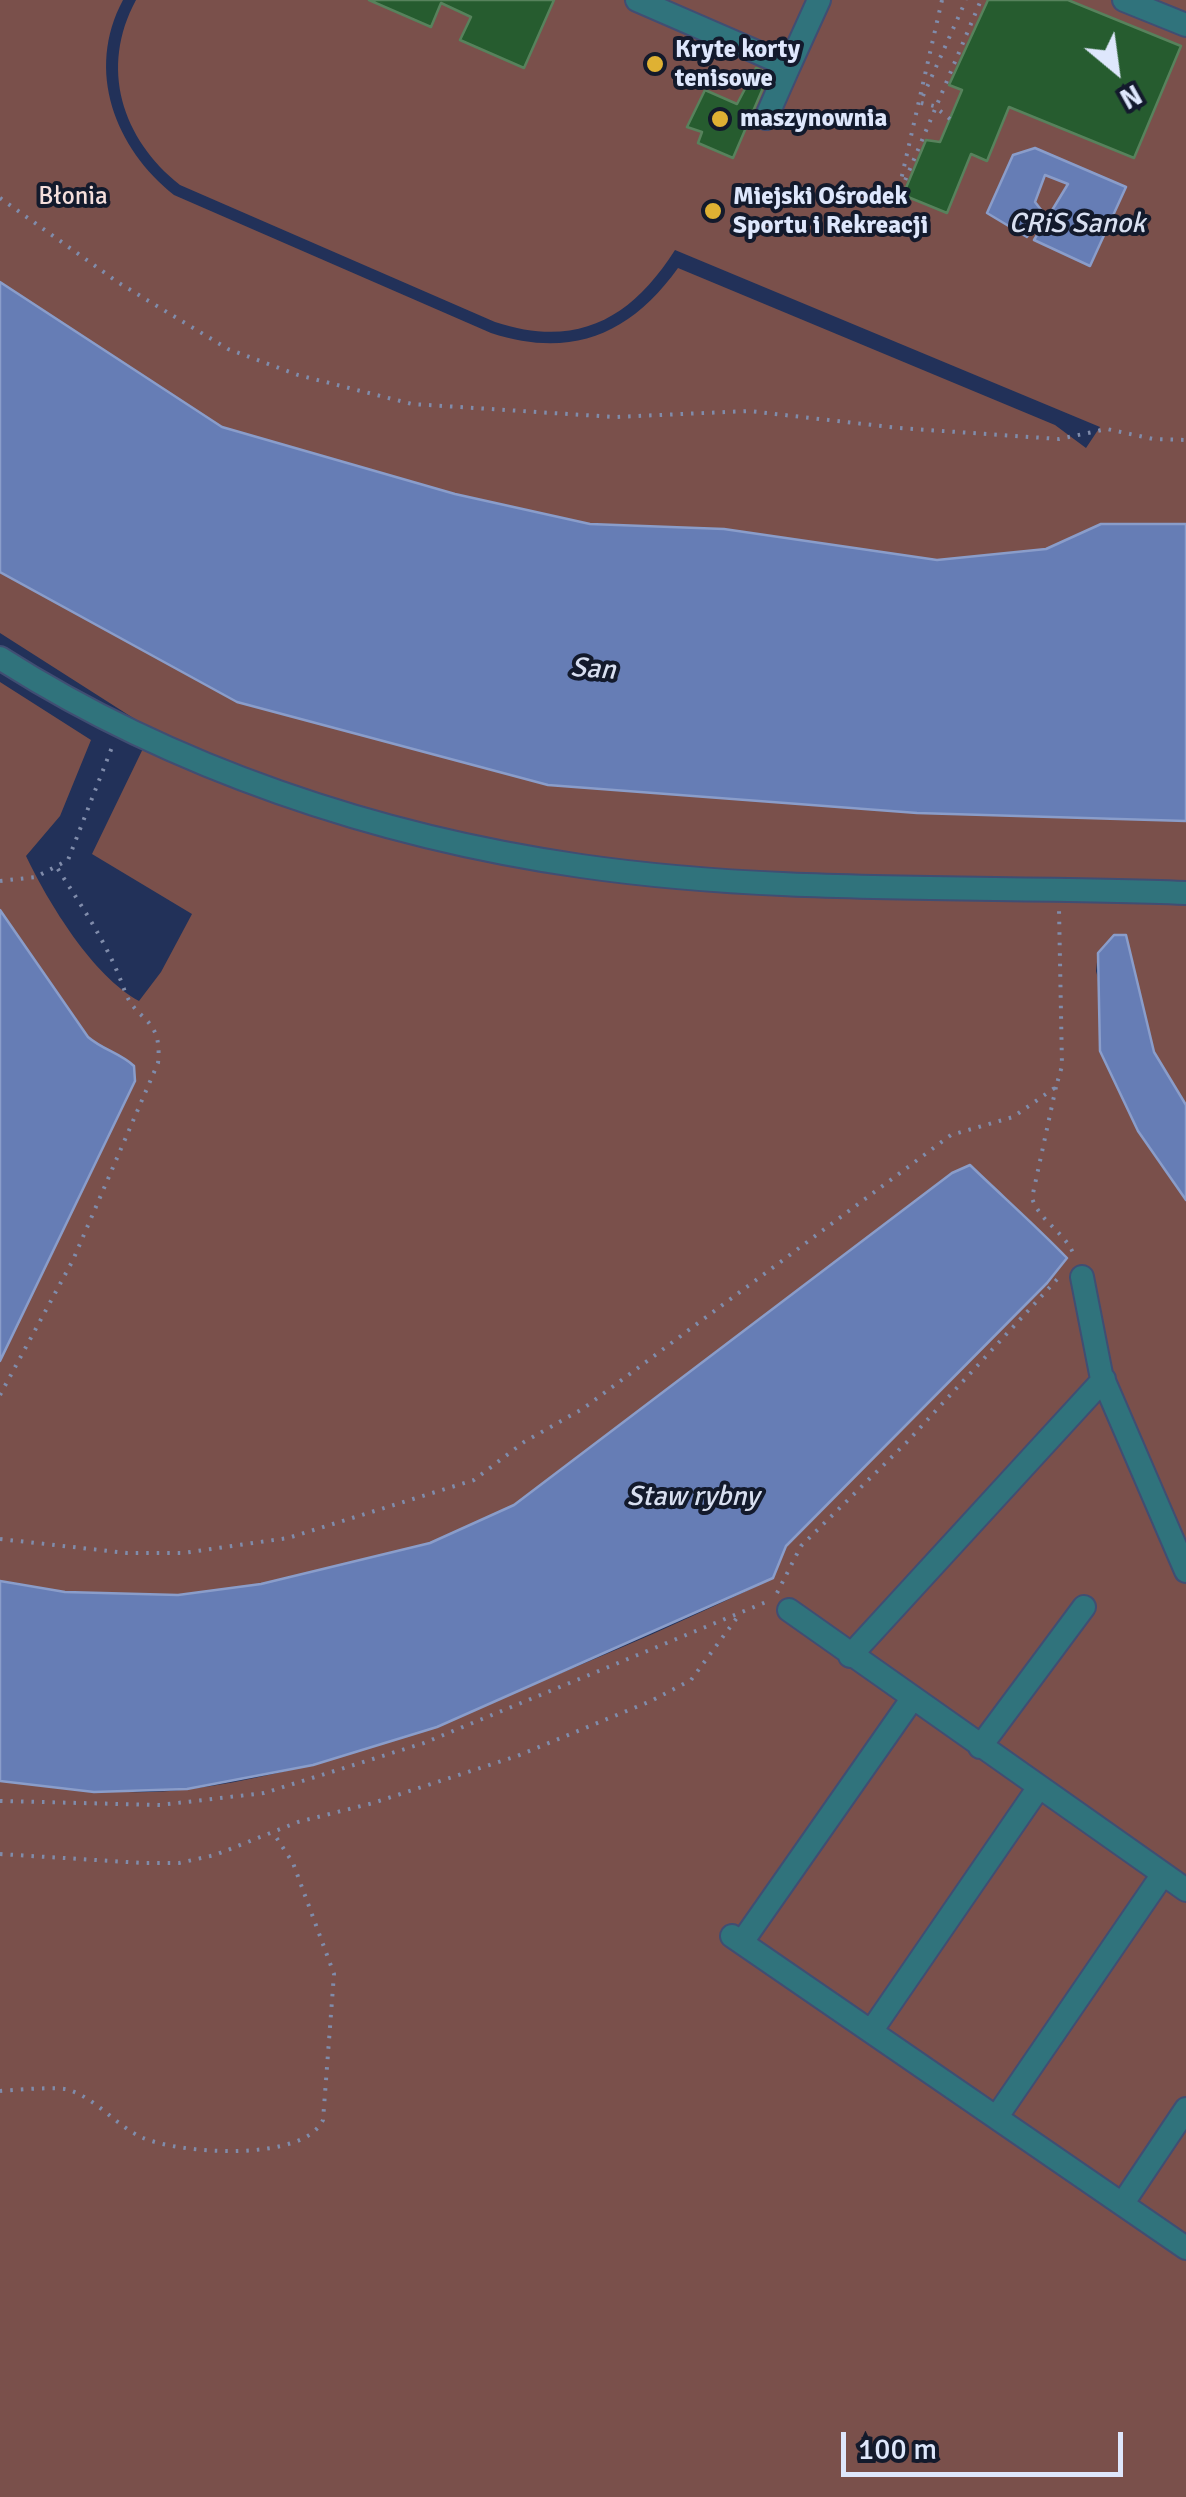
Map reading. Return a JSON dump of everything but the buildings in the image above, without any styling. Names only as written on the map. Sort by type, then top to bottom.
[{"type":"lane","points":[[637,0],[790,66]]},
{"type":"lane","points":[[766,118],[819,0]]},
{"type":"lane","points":[[1124,0],[1186,25]]},
{"type":"lane","points":[[0,658],[120,728],[270,788],[418,834],[580,866],[816,885],[1186,893]]},
{"type":"lane","points":[[1082,1277],[1104,1379],[1186,1570]]},
{"type":"lane","points":[[850,1656],[1104,1379]]},
{"type":"lane","points":[[980,1747],[1084,1607]]},
{"type":"lane","points":[[789,1610],[1186,1890]]},
{"type":"lane","points":[[912,1699],[737,1939],[1186,2248]]},
{"type":"lane","points":[[872,2030],[1038,1788]]},
{"type":"lane","points":[[998,2115],[1163,1874]]},
{"type":"lane","points":[[1123,2203],[1186,2109]]},
{"type":"path","points":[[896,202],[942,0]]},
{"type":"path","points":[[920,103],[966,0]]},
{"type":"path","points":[[896,202],[980,0]]},
{"type":"path","points":[[920,103],[934,106],[950,118]]},
{"type":"path","points":[[874,196],[896,202]]},
{"type":"path","points":[[0,198],[119,283],[228,349],[298,374],[412,404],[615,417],[750,411],[899,428],[1059,439],[1107,429],[1153,439],[1186,440]]},
{"type":"path","points":[[0,881],[36,877],[68,860],[120,728]]},
{"type":"path","points":[[0,1395],[73,1260],[158,1063],[159,1035],[154,1024],[124,992],[110,948],[56,866]]},
{"type":"path","points":[[0,1801],[160,1805],[264,1792],[424,1743],[771,1601],[801,1546],[906,1443],[1075,1260],[1070,1246],[1037,1213],[1032,1198],[1062,1066],[1059,890]]},
{"type":"path","points":[[0,1539],[127,1553],[248,1547],[353,1521],[474,1480],[524,1442],[584,1408],[952,1135],[1013,1117],[1056,1087]]},
{"type":"path","points":[[0,1854],[85,1862],[178,1863],[517,1756],[651,1701],[690,1680],[741,1612]]},
{"type":"path","points":[[0,2092],[72,2090],[128,2130],[177,2149],[238,2150],[289,2143],[314,2132],[323,2120],[334,1974],[293,1863],[274,1833]]},
{"type":"green space","name":"Błonia","points":[[0,0],[123,0],[112,27],[107,81],[122,131],[153,176],[174,195],[491,333],[547,343],[573,342],[596,335],[640,310],[678,268],[1055,425],[1086,448],[1100,427],[675,250],[640,294],[599,322],[552,332],[495,322],[180,185],[143,146],[131,124],[122,101],[119,51],[136,0],[1186,0],[1186,524],[1101,524],[1046,549],[937,560],[724,529],[590,524],[455,494],[222,427],[0,282]]},
{"type":"green space","points":[[0,572],[237,702],[548,785],[917,813],[1186,821],[1186,1105],[1154,1052],[1126,935],[1114,935],[1098,953],[1096,971],[1138,1131],[1186,1200],[1186,2497],[0,2497],[0,1781],[142,1792],[189,1789],[277,1773],[363,1749],[447,1719],[713,1607],[773,1578],[786,1546],[1019,1311],[992,1192],[969,1165],[952,1173],[514,1505],[430,1543],[261,1584],[178,1595],[65,1592],[0,1581],[0,1361],[135,1081],[134,1066],[88,1037],[0,910],[0,682],[91,740],[60,816],[26,856],[89,957],[139,1001],[161,972],[192,914],[92,854],[152,730],[0,633]]},
{"type":"water","name":"CRiS Sanok","points":[[1035,148],[1126,187],[1090,266],[1034,240],[1068,184],[1045,175],[1035,202],[1042,211],[1027,237],[987,213],[1013,155]]},
{"type":"water","name":"San","points":[[0,282],[222,427],[455,494],[590,524],[724,529],[937,560],[1046,549],[1101,524],[1186,524],[1186,821],[917,813],[548,785],[237,702],[0,572]]},
{"type":"water","points":[[0,910],[88,1037],[134,1066],[135,1081],[0,1361]]},
{"type":"water","points":[[1114,935],[1126,935],[1154,1052],[1186,1105],[1186,1200],[1138,1131],[1100,1051],[1098,953]]},
{"type":"water","name":"Staw rybny","points":[[970,1165],[1067,1258],[1047,1283],[786,1546],[773,1578],[437,1727],[313,1765],[187,1789],[94,1792],[0,1781],[0,1581],[65,1592],[178,1595],[261,1584],[430,1543],[514,1505],[952,1173]]},
{"type":"place","name":"Kryte korty tenisowe","points":[[655,64]]},
{"type":"place","name":"maszynownia","points":[[720,119]]},
{"type":"place","name":"Miejski Ośrodek Sportu i Rekreacji","points":[[713,211]]}]
